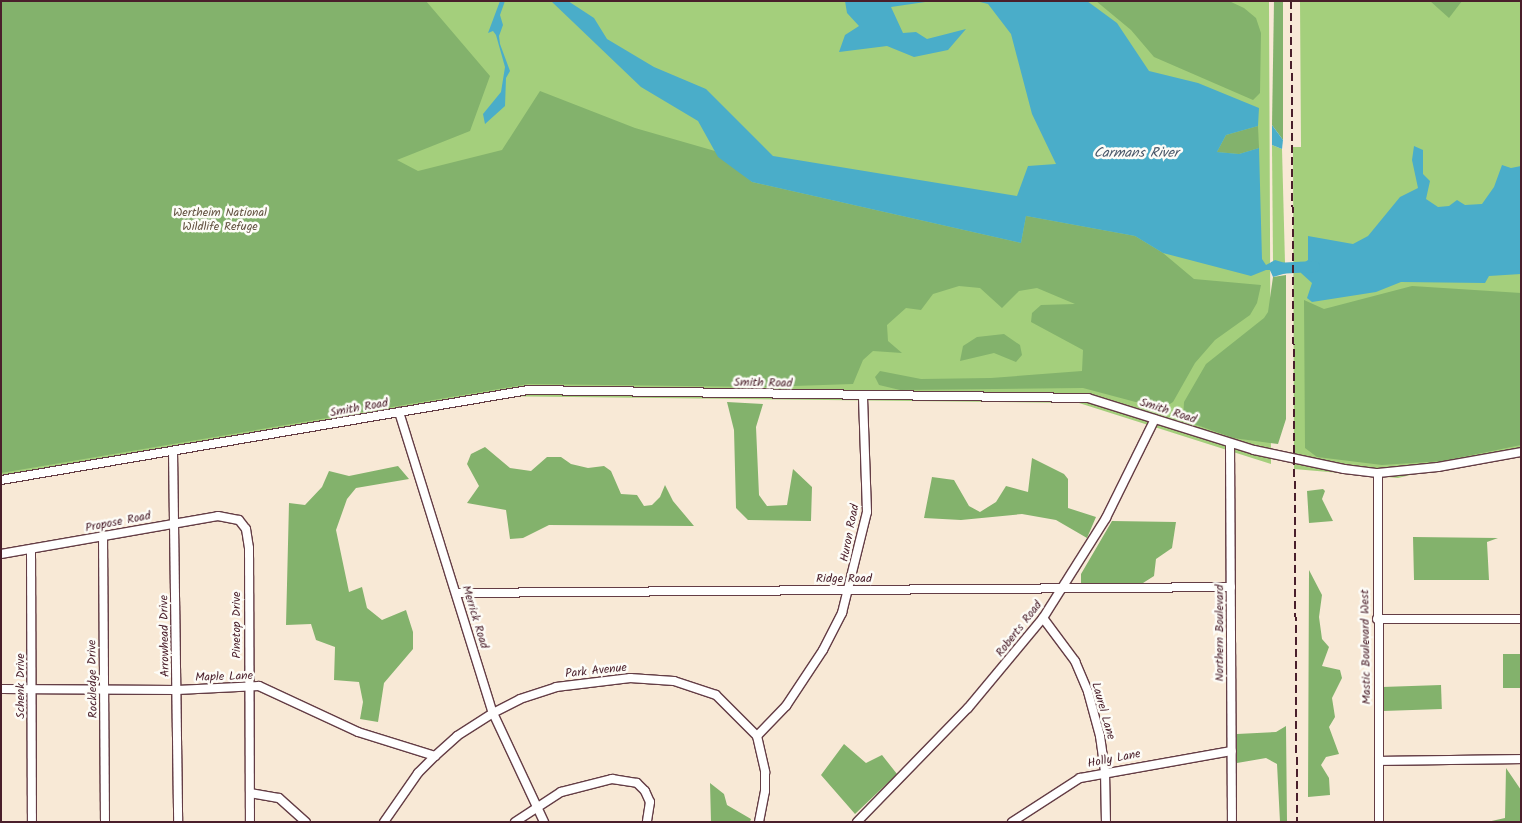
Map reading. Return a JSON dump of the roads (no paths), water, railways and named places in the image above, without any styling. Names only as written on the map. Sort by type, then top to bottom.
[{"type":"street","name":"Smith Road","points":[[1,480],[528,390],[1063,396],[1107,402],[1230,444],[1344,469],[1378,472],[1438,467],[1521,452]]},
{"type":"street","name":"Huron Road","points":[[757,736],[786,706],[823,650],[842,613],[867,512],[863,395]]},
{"type":"street","name":"Merrick Road","points":[[400,412],[493,713],[544,822]]},
{"type":"street","name":"Roberts Road","points":[[857,822],[968,708],[1043,618],[1064,589],[1106,518],[1155,419]]},
{"type":"street","name":"Northern Boulevard","points":[[1230,444],[1232,822]]},
{"type":"street","name":"Arrowhead Drive","points":[[173,451],[178,690],[178,822]]},
{"type":"street","name":"Mastic Boulevard West","points":[[1378,472],[1379,822]]},
{"type":"street","name":"Propose Road","points":[[1,554],[218,516],[239,520]]},
{"type":"street","name":"Pinetop Drive","points":[[239,520],[246,529],[249,548],[248,686],[250,822]]},
{"type":"street","name":"Rockledge Drive","points":[[103,536],[105,822]]},
{"type":"street","name":"Schenk Drive","points":[[31,549],[32,822]]},
{"type":"street","name":"Ridge Road","points":[[456,593],[1231,587]]},
{"type":"street","name":"Laurel Lane","points":[[1043,618],[1075,661],[1100,736],[1105,771],[1106,822]]},
{"type":"street","points":[[1377,619],[1521,619]]},
{"type":"street","name":"Park Avenue","points":[[384,822],[418,773],[435,756],[493,713],[520,699],[556,687],[614,678],[653,678],[700,688],[716,695],[757,736]]},
{"type":"street","name":"Maple Lane","points":[[1,689],[178,690],[259,686],[358,732],[435,756]]},
{"type":"street","points":[[757,736],[765,772],[765,792],[759,822]]},
{"type":"street","name":"Holly Lane","points":[[1012,822],[1080,778],[1105,771],[1232,751]]},
{"type":"street","points":[[1379,760],[1521,759]]},
{"type":"street","points":[[515,822],[536,807],[579,786],[612,779],[627,779],[645,791],[650,802],[648,822]]},
{"type":"street","points":[[250,793],[279,798],[306,822]]},
{"type":"water","points":[[500,1],[505,1],[500,15],[503,25],[499,36],[500,44],[510,71],[506,78],[505,106],[485,124],[483,114],[501,92],[505,67],[496,35],[493,31],[488,33]]},
{"type":"water","name":"Carmans River","points":[[551,1],[568,1],[594,18],[607,39],[654,67],[706,89],[773,156],[1017,196],[1028,166],[1056,164],[1032,114],[1011,34],[988,4],[976,1],[1087,1],[1117,23],[1149,71],[1198,83],[1259,108],[1258,126],[1226,135],[1217,152],[1239,154],[1259,148],[1262,259],[1266,265],[1275,260],[1290,265],[1290,272],[1273,277],[1270,270],[1266,270],[1251,276],[1163,253],[1135,236],[1026,216],[1021,243],[752,182],[718,157],[698,121],[641,87]]},
{"type":"water","points":[[845,1],[932,1],[891,7],[903,33],[916,32],[927,39],[966,29],[948,50],[914,57],[887,46],[839,52],[845,35],[859,26],[847,13]]},
{"type":"water","points":[[1272,125],[1283,140],[1282,149],[1272,145]]},
{"type":"water","points":[[1414,146],[1423,150],[1423,174],[1430,181],[1426,199],[1438,207],[1449,206],[1457,200],[1465,205],[1482,204],[1494,187],[1502,165],[1511,168],[1521,166],[1521,274],[1489,276],[1485,283],[1401,282],[1376,292],[1312,302],[1307,298],[1312,283],[1301,273],[1301,265],[1308,260],[1308,236],[1353,244],[1368,236],[1400,197],[1418,188],[1412,160]]},
{"type":"waterway","name":"Carmans River","points":[[1275,268],[1314,266]]},
{"type":"railway","points":[[1291,1],[1297,822]]},
{"type":"park label","name":"Wertheim National Wildlife Refuge","points":[[220,220]]}]
